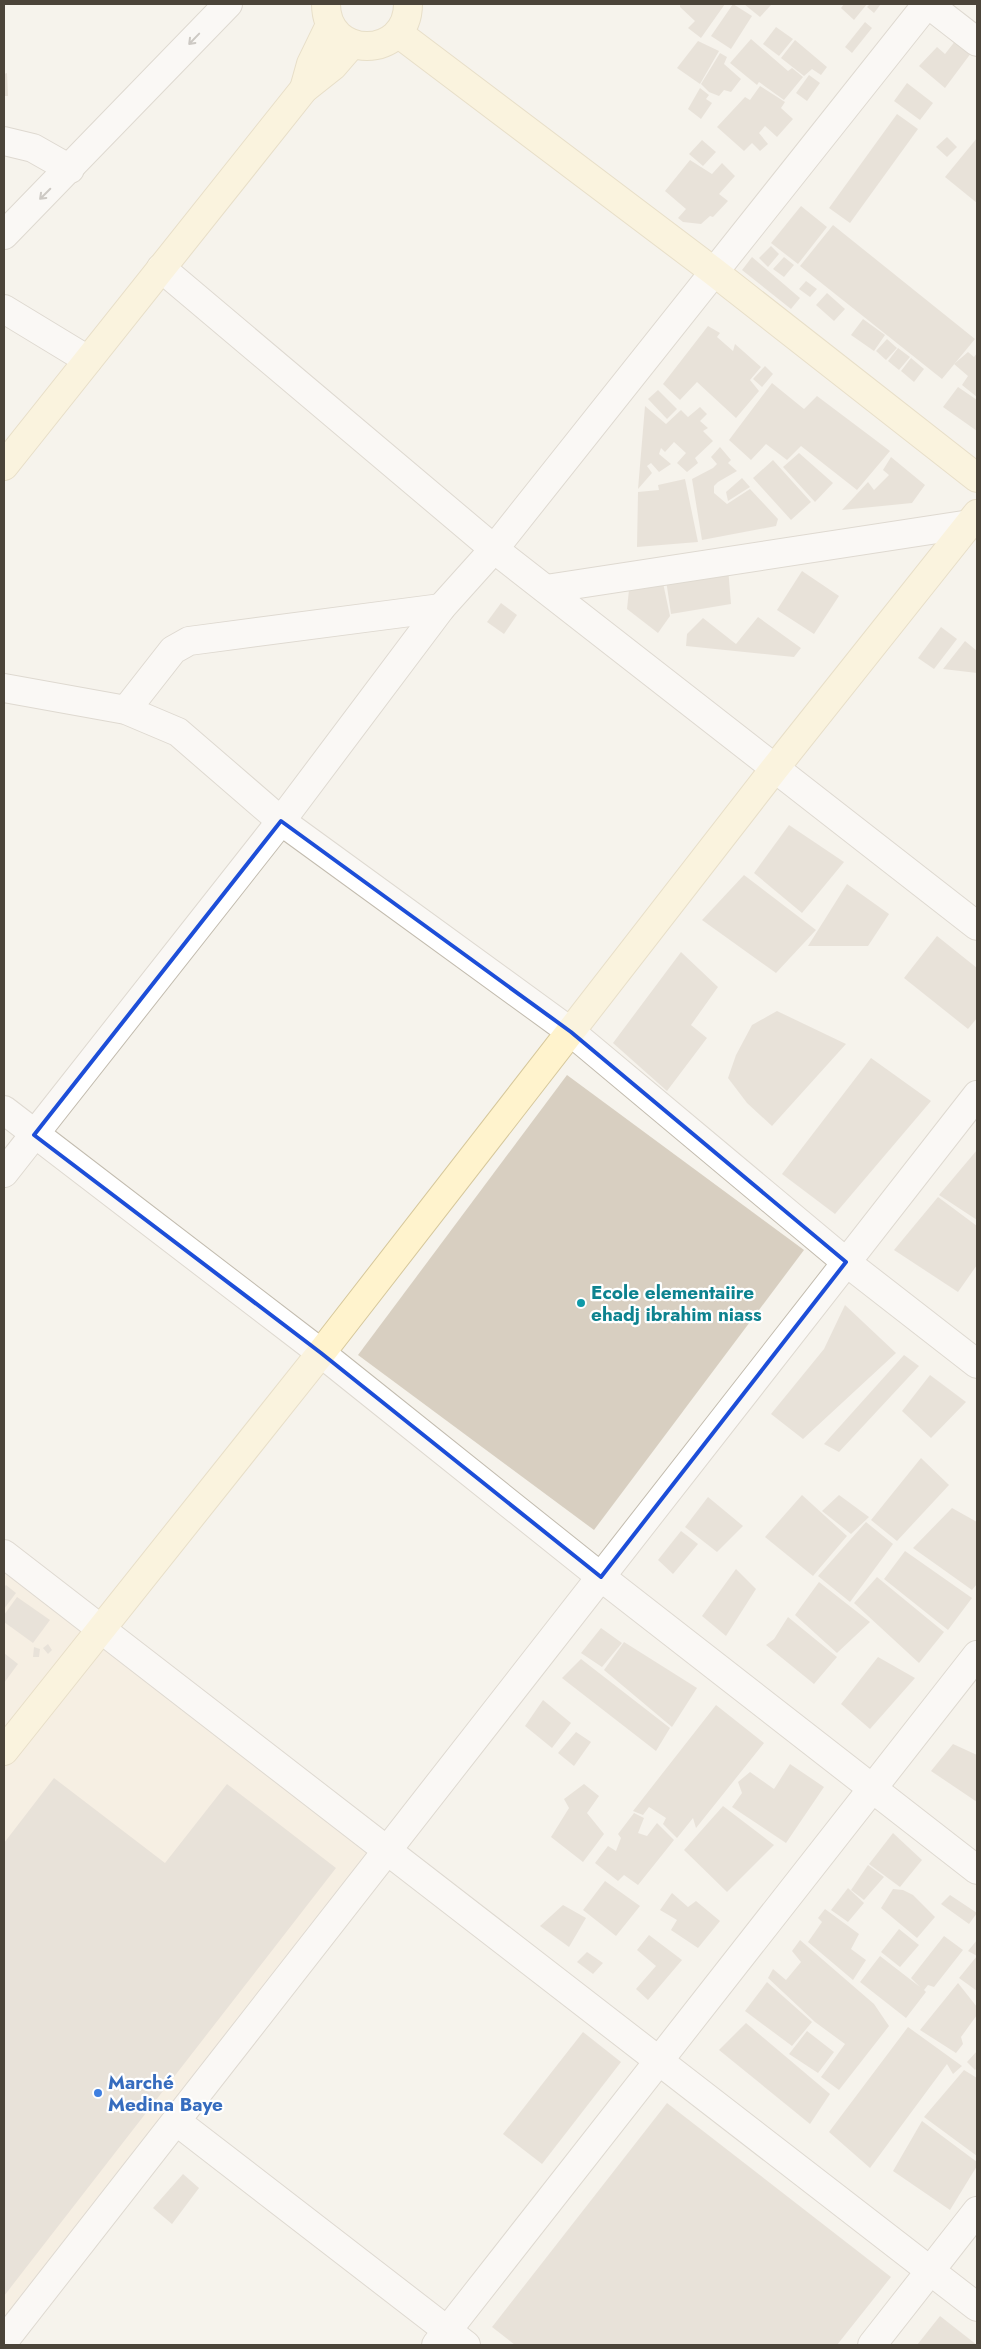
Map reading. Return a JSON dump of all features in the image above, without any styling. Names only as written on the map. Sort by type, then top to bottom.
[{"type":"street","points":[[4,235],[228,4]]},
{"type":"street","points":[[4,1173],[281,821],[441,608],[494,549],[927,4],[977,42]]},
{"type":"street","points":[[328,15],[341,38],[352,44],[365,47],[377,46],[389,41],[407,13],[713,271],[977,478]]},
{"type":"street","points":[[304,89],[328,15]]},
{"type":"street","points":[[4,466],[304,89],[333,66],[352,44]]},
{"type":"street","points":[[4,141],[33,148],[70,169]]},
{"type":"street","points":[[161,268],[494,549],[977,926]]},
{"type":"street","points":[[4,310],[88,360]]},
{"type":"street","points":[[546,589],[974,519]]},
{"type":"street","points":[[4,1751],[321,1353],[775,768],[974,519]]},
{"type":"street","points":[[126,710],[173,650],[189,641],[441,608]]},
{"type":"street","points":[[4,688],[126,710],[178,732],[281,821],[571,1032],[846,1262],[977,1364]]},
{"type":"street","points":[[4,2341],[977,1095]]},
{"type":"street","points":[[4,1110],[34,1135],[321,1353],[601,1577],[977,1870]]},
{"type":"street","points":[[4,1554],[977,2307]]},
{"type":"street","points":[[176,2121],[449,2340],[659,2060],[977,1655]]},
{"type":"street","points":[[872,2345],[977,2211]]},
{"type":"highlighted area","points":[[281,821],[571,1032],[846,1262],[601,1577],[321,1353],[34,1135]]},
{"type":"shaded area","name":"Marché Medina Baye","points":[[4,1564],[379,1846],[4,2340]]},
{"type":"building","points":[[680,4],[725,4],[701,38],[688,28],[695,21],[680,7]]},
{"type":"building","points":[[733,4],[752,16],[731,49],[711,36]]},
{"type":"building","points":[[744,4],[772,4],[760,17]]},
{"type":"building","points":[[844,4],[867,4],[854,20],[841,8]]},
{"type":"building","points":[[870,4],[881,4],[874,13],[867,7]]},
{"type":"building","points":[[865,22],[872,28],[852,53],[845,47]]},
{"type":"building","points":[[776,27],[793,39],[779,56],[763,44]]},
{"type":"building","points":[[963,31],[977,45],[945,88],[919,66],[937,47],[945,54]]},
{"type":"building","points":[[751,39],[788,71],[792,68],[803,77],[784,100],[759,82],[757,85],[730,63]]},
{"type":"building","points":[[795,40],[827,67],[821,75],[812,69],[804,76],[781,58]]},
{"type":"building","points":[[698,41],[719,51],[700,84],[677,68]]},
{"type":"building","points":[[720,53],[727,57],[724,64],[741,79],[731,92],[724,90],[719,96],[709,92],[701,84]]},
{"type":"building","points":[[7,73],[8,96],[4,96],[4,74]]},
{"type":"building","points":[[809,75],[820,83],[807,101],[796,93]]},
{"type":"building","points":[[907,83],[933,103],[920,120],[894,101]]},
{"type":"building","points":[[760,86],[785,102],[781,108],[793,119],[777,137],[765,126],[759,133],[768,144],[760,151],[752,143],[744,151],[717,127],[745,97],[750,100]]},
{"type":"building","points":[[700,88],[709,95],[706,99],[712,103],[701,119],[688,109]]},
{"type":"building","points":[[897,114],[918,129],[850,223],[829,208]]},
{"type":"building","points":[[947,137],[957,147],[947,157],[936,147]]},
{"type":"building","points":[[977,138],[977,203],[945,177]]},
{"type":"building","points":[[702,140],[716,152],[703,166],[689,154]]},
{"type":"building","points":[[690,160],[712,174],[722,163],[735,176],[719,194],[728,201],[713,217],[710,216],[701,224],[683,222],[678,218],[686,209],[665,191]]},
{"type":"building","points":[[801,206],[827,227],[798,264],[771,243]]},
{"type":"building","points":[[833,225],[975,339],[942,379],[800,266]]},
{"type":"building","points":[[771,246],[779,254],[768,267],[759,258]]},
{"type":"building","points":[[752,257],[800,298],[791,309],[742,270]]},
{"type":"building","points":[[784,257],[794,265],[784,277],[773,269]]},
{"type":"building","points":[[806,281],[817,289],[810,297],[799,289]]},
{"type":"building","points":[[827,293],[845,309],[834,321],[816,305]]},
{"type":"building","points":[[863,319],[885,335],[874,351],[851,335]]},
{"type":"building","points":[[708,326],[720,333],[717,337],[733,351],[735,344],[761,367],[750,380],[759,391],[736,418],[697,382],[680,400],[663,384]]},
{"type":"building","points":[[887,339],[897,348],[886,360],[876,351]]},
{"type":"building","points":[[898,348],[910,357],[899,370],[888,361]]},
{"type":"building","points":[[968,352],[974,357],[977,353],[977,397],[962,385],[968,376],[954,364]]},
{"type":"building","points":[[911,358],[924,369],[914,382],[901,371]]},
{"type":"building","points":[[765,366],[773,374],[762,387],[753,379]]},
{"type":"building","points":[[772,383],[804,409],[817,396],[890,451],[857,490],[801,446],[787,460],[766,444],[751,460],[729,440]]},
{"type":"building","points":[[958,387],[977,400],[977,431],[943,407]]},
{"type":"building","points":[[658,390],[677,409],[667,419],[648,399]]},
{"type":"building","points":[[645,406],[666,424],[681,410],[688,417],[700,407],[707,414],[700,421],[708,428],[703,431],[713,441],[695,458],[698,463],[687,472],[677,463],[686,453],[674,442],[665,452],[661,448],[659,454],[671,464],[659,472],[651,463],[647,466],[652,473],[638,489]]},
{"type":"building","points":[[720,447],[731,460],[728,463],[737,471],[718,482],[714,486],[714,493],[727,504],[750,489],[778,519],[776,526],[702,540],[692,479],[717,464],[711,457]]},
{"type":"building","points":[[799,453],[833,483],[815,502],[783,467]]},
{"type":"building","points":[[891,457],[925,485],[912,503],[842,510],[868,482],[874,490],[889,475],[883,470]]},
{"type":"building","points":[[773,460],[811,502],[791,520],[753,478]]},
{"type":"building","points":[[742,478],[750,487],[728,501],[726,492]]},
{"type":"building","points":[[685,479],[698,542],[637,547],[638,492],[659,490],[658,485]]},
{"type":"building","points":[[728,567],[731,604],[671,614],[666,580]]},
{"type":"building","points":[[802,571],[839,596],[814,634],[777,610]]},
{"type":"building","points":[[662,578],[670,616],[658,633],[627,609],[630,580]]},
{"type":"building","points":[[501,603],[517,615],[504,634],[487,622]]},
{"type":"building","points":[[758,617],[801,648],[794,657],[686,646],[687,634],[703,618],[736,644]]},
{"type":"building","points":[[941,627],[957,639],[934,669],[918,658]]},
{"type":"building","points":[[965,641],[977,651],[977,673],[943,669]]},
{"type":"building","points":[[789,825],[844,862],[802,913],[754,873]]},
{"type":"building","points":[[744,875],[816,930],[776,973],[702,920]]},
{"type":"building","points":[[847,884],[889,914],[868,946],[808,946]]},
{"type":"building","points":[[937,936],[977,968],[977,1018],[968,1029],[904,978]]},
{"type":"building","points":[[681,952],[718,987],[691,1025],[707,1038],[667,1091],[613,1043]]},
{"type":"building","points":[[777,1011],[846,1044],[772,1126],[747,1103],[728,1078],[736,1055],[752,1025]]},
{"type":"building","points":[[871,1058],[931,1101],[835,1214],[782,1174]]},
{"type":"building","name":"Ecole elementaiire ehadj ibrahim niass","points":[[567,1075],[804,1250],[594,1530],[358,1355]]},
{"type":"building","points":[[977,1150],[977,1220],[939,1195]]},
{"type":"building","points":[[938,1197],[977,1226],[977,1265],[958,1292],[894,1250]]},
{"type":"building","points":[[845,1305],[896,1353],[803,1439],[771,1414],[824,1349]]},
{"type":"building","points":[[904,1355],[919,1366],[839,1452],[824,1444]]},
{"type":"building","points":[[930,1375],[966,1402],[931,1438],[902,1411]]},
{"type":"building","points":[[921,1458],[949,1485],[897,1541],[871,1520]]},
{"type":"building","points":[[802,1495],[847,1536],[813,1576],[765,1537]]},
{"type":"building","points":[[839,1495],[869,1517],[851,1534],[822,1511]]},
{"type":"building","points":[[708,1497],[743,1526],[717,1552],[685,1527]]},
{"type":"building","points":[[952,1508],[977,1522],[977,1584],[972,1590],[913,1548]]},
{"type":"building","points":[[866,1522],[893,1544],[850,1602],[818,1576]]},
{"type":"building","points":[[681,1531],[698,1544],[673,1574],[658,1560]]},
{"type":"building","points":[[905,1551],[972,1598],[948,1630],[884,1579]]},
{"type":"building","points":[[736,1569],[756,1589],[726,1636],[702,1616]]},
{"type":"building","points":[[877,1577],[944,1632],[919,1663],[854,1603]]},
{"type":"building","points":[[819,1582],[870,1622],[837,1653],[795,1615]]},
{"type":"building","points":[[6,1585],[16,1593],[4,1609],[4,1587]]},
{"type":"building","points":[[17,1597],[50,1620],[33,1643],[4,1622],[4,1615]]},
{"type":"building","points":[[788,1617],[837,1657],[814,1684],[766,1645],[774,1639]]},
{"type":"building","points":[[601,1628],[622,1643],[602,1667],[581,1653]]},
{"type":"building","points":[[624,1642],[697,1688],[672,1727],[604,1670]]},
{"type":"building","points":[[48,1644],[52,1650],[48,1654],[43,1648]]},
{"type":"building","points":[[34,1647],[40,1649],[39,1657],[33,1657]]},
{"type":"building","points":[[4,1653],[18,1664],[4,1683]]},
{"type":"building","points":[[878,1657],[915,1678],[870,1729],[841,1704]]},
{"type":"building","points":[[581,1659],[670,1728],[656,1751],[562,1678]]},
{"type":"building","points":[[543,1700],[571,1723],[552,1748],[525,1726]]},
{"type":"building","points":[[716,1705],[764,1743],[696,1828],[693,1818],[677,1838],[663,1824],[666,1818],[649,1807],[643,1815],[633,1811]]},
{"type":"building","points":[[576,1732],[591,1742],[574,1766],[558,1753]]},
{"type":"building","points":[[953,1744],[977,1755],[977,1802],[931,1771]]},
{"type":"building","points":[[790,1764],[824,1787],[786,1843],[732,1807],[742,1793],[738,1782],[750,1772],[774,1789]]},
{"type":"building","points":[[54,1778],[165,1863],[227,1784],[336,1868],[4,2296],[4,1843]]},
{"type":"building","points":[[584,1784],[599,1796],[587,1813],[604,1834],[583,1862],[551,1837],[569,1808],[564,1799]]},
{"type":"building","points":[[723,1806],[774,1845],[727,1892],[684,1850]]},
{"type":"building","points":[[634,1813],[644,1818],[638,1833],[647,1836],[657,1823],[674,1840],[638,1885],[624,1875],[618,1881],[595,1863],[608,1846],[616,1851],[621,1838],[618,1834]]},
{"type":"building","points":[[893,1833],[922,1860],[900,1887],[869,1864]]},
{"type":"building","points":[[868,1865],[884,1877],[864,1900],[851,1890]]},
{"type":"building","points":[[605,1881],[640,1906],[616,1936],[583,1910]]},
{"type":"building","points":[[848,1888],[864,1903],[848,1922],[831,1910]]},
{"type":"building","points":[[893,1889],[903,1890],[913,1895],[935,1917],[917,1938],[881,1908]]},
{"type":"building","points":[[672,1893],[688,1907],[696,1901],[720,1921],[698,1948],[671,1930],[677,1920],[660,1910]]},
{"type":"building","points":[[950,1895],[977,1913],[969,1924],[941,1904]]},
{"type":"building","points":[[563,1905],[586,1918],[569,1947],[540,1926]]},
{"type":"building","points":[[825,1909],[859,1934],[851,1949],[866,1960],[853,1980],[808,1942],[822,1922],[818,1918]]},
{"type":"building","points":[[899,1929],[919,1945],[900,1967],[881,1952]]},
{"type":"building","points":[[649,1935],[682,1960],[648,2000],[636,1989],[656,1966],[637,1950]]},
{"type":"building","points":[[944,1936],[963,1950],[934,1987],[928,1985],[924,1990],[926,1992],[906,2018],[860,1982],[880,1956],[920,1987],[911,1978]]},
{"type":"building","points":[[800,1940],[874,2004],[889,2026],[839,2090],[821,2077],[845,2044],[815,2022],[768,1978],[773,1969],[786,1980],[801,1962],[792,1951]]},
{"type":"building","points":[[977,1940],[977,1956],[968,1951]]},
{"type":"building","points":[[587,1952],[603,1963],[593,1974],[577,1962]]},
{"type":"building","points":[[977,1956],[977,1991],[959,1978]]},
{"type":"building","points":[[767,1982],[812,2022],[792,2046],[745,2011]]},
{"type":"building","points":[[958,1983],[977,2007],[977,2015],[961,2037],[963,2044],[956,2053],[920,2030]]},
{"type":"building","points":[[746,2023],[830,2094],[810,2124],[719,2050]]},
{"type":"building","points":[[908,2027],[962,2066],[953,2074],[947,2064],[870,2168],[829,2132]]},
{"type":"building","points":[[807,2031],[834,2052],[818,2073],[789,2054]]},
{"type":"building","points":[[583,2032],[621,2062],[542,2164],[503,2134]]},
{"type":"building","points":[[977,2051],[977,2068],[975,2070],[967,2062]]},
{"type":"building","points":[[964,2070],[977,2078],[977,2156],[924,2117]]},
{"type":"building","points":[[667,2103],[891,2277],[837,2345],[515,2345],[492,2327]]},
{"type":"building","points":[[922,2121],[977,2162],[977,2166],[950,2210],[893,2171]]},
{"type":"building","points":[[183,2174],[199,2188],[172,2224],[153,2208]]},
{"type":"building","points":[[940,2316],[977,2345],[917,2345]]},
{"type":"place","name":"Ecole elementaiire ehadj ibrahim niass","points":[[581,1303]]},
{"type":"place","name":"Marché Medina Baye","points":[[98,2093]]}]
